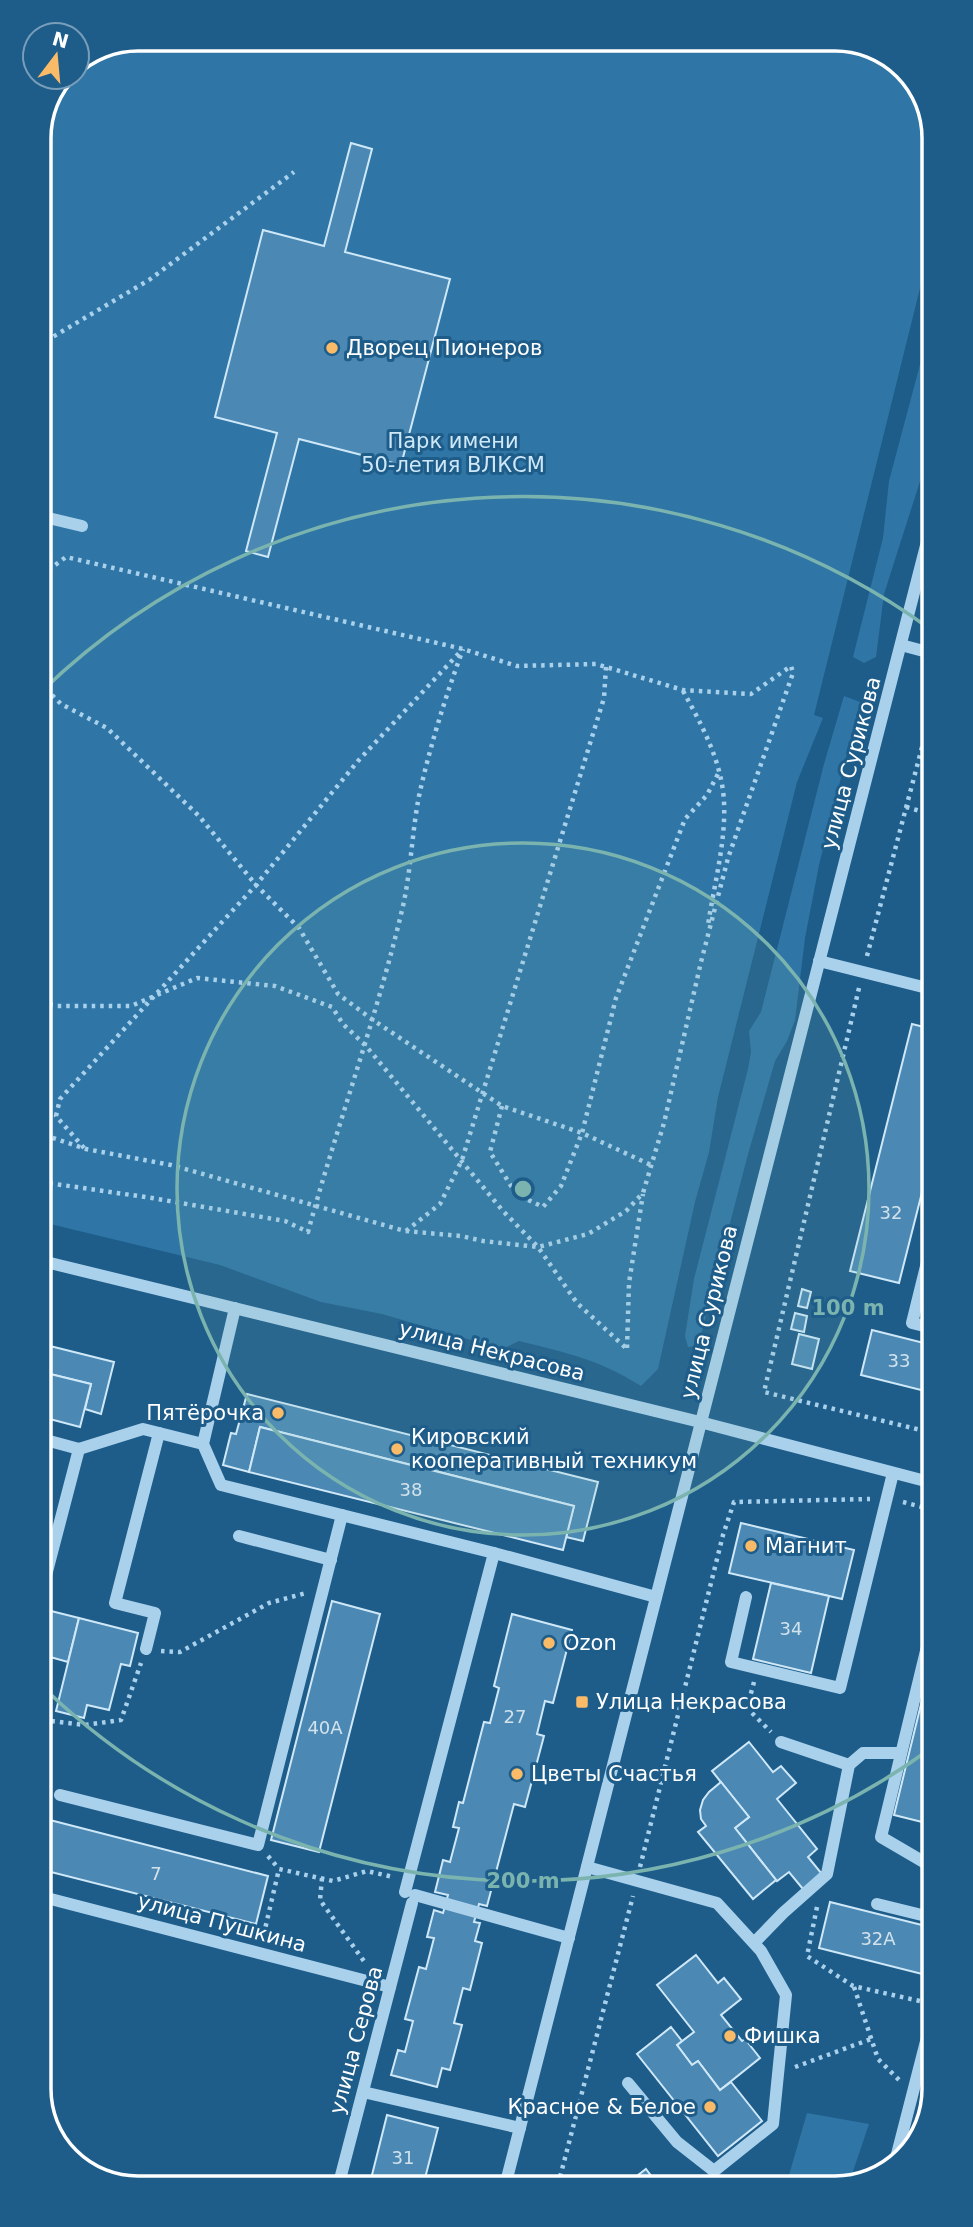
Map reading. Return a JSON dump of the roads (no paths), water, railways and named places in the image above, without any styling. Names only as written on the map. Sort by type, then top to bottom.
[{"type":"street","points":[[51,519],[82,526]]},
{"type":"street","name":"улица Сурикова","points":[[508,2176],[922,562]]},
{"type":"street","points":[[901,645],[922,651]]},
{"type":"street","points":[[819,961],[922,987]]},
{"type":"street","name":"улица Некрасова","points":[[51,1263],[700,1422],[922,1480]]},
{"type":"street","points":[[922,1282],[912,1323],[922,1326]]},
{"type":"street","points":[[236,1308],[203,1444],[221,1485],[494,1553],[656,1597]]},
{"type":"street","points":[[51,1442],[79,1449],[143,1429],[203,1444]]},
{"type":"street","points":[[146,1649],[155,1613],[115,1603],[159,1433]]},
{"type":"street","points":[[51,1556],[79,1449]]},
{"type":"street","points":[[746,1597],[731,1662],[841,1688],[893,1473]]},
{"type":"street","points":[[60,1794],[258,1845],[342,1515]]},
{"type":"street","points":[[239,1536],[331,1560]]},
{"type":"street","name":"улица Серова","points":[[341,2176],[390,1987],[410,1893],[494,1553]]},
{"type":"street","points":[[922,1667],[880,1836],[922,1861]]},
{"type":"street","points":[[781,1742],[849,1765]]},
{"type":"street","points":[[754,1943],[827,1874],[849,1765],[863,1753],[901,1753]]},
{"type":"street","points":[[587,1867],[717,1903],[761,1951],[786,1995],[773,2124],[714,2171],[677,2142],[628,2083]]},
{"type":"street","points":[[410,1893],[569,1938]]},
{"type":"street","name":"улица Пушкина","points":[[51,1899],[390,1987]]},
{"type":"street","points":[[877,1904],[922,1914]]},
{"type":"street","points":[[898,2149],[922,2058]]},
{"type":"street","points":[[363,2092],[520,2129]]},
{"type":"place","name":"Дворец Пионеров","points":[[332,348]]},
{"type":"place","name":"Пятёрочка","points":[[278,1413]]},
{"type":"place","name":"Кировский кооперативный техникум","points":[[397,1449]]},
{"type":"place","name":"Магнит","points":[[751,1546]]},
{"type":"place","name":"Ozon","points":[[549,1643]]},
{"type":"place","name":"Улица Некрасова","points":[[582,1702]]},
{"type":"place","name":"Цветы Счастья","points":[[517,1774]]},
{"type":"place","name":"Фишка","points":[[730,2036]]},
{"type":"place","name":"Красное & Белое","points":[[710,2107]]},
{"type":"park label","name":"Парк имени 50-летия ВЛКСМ","points":[[453,453]]}]
